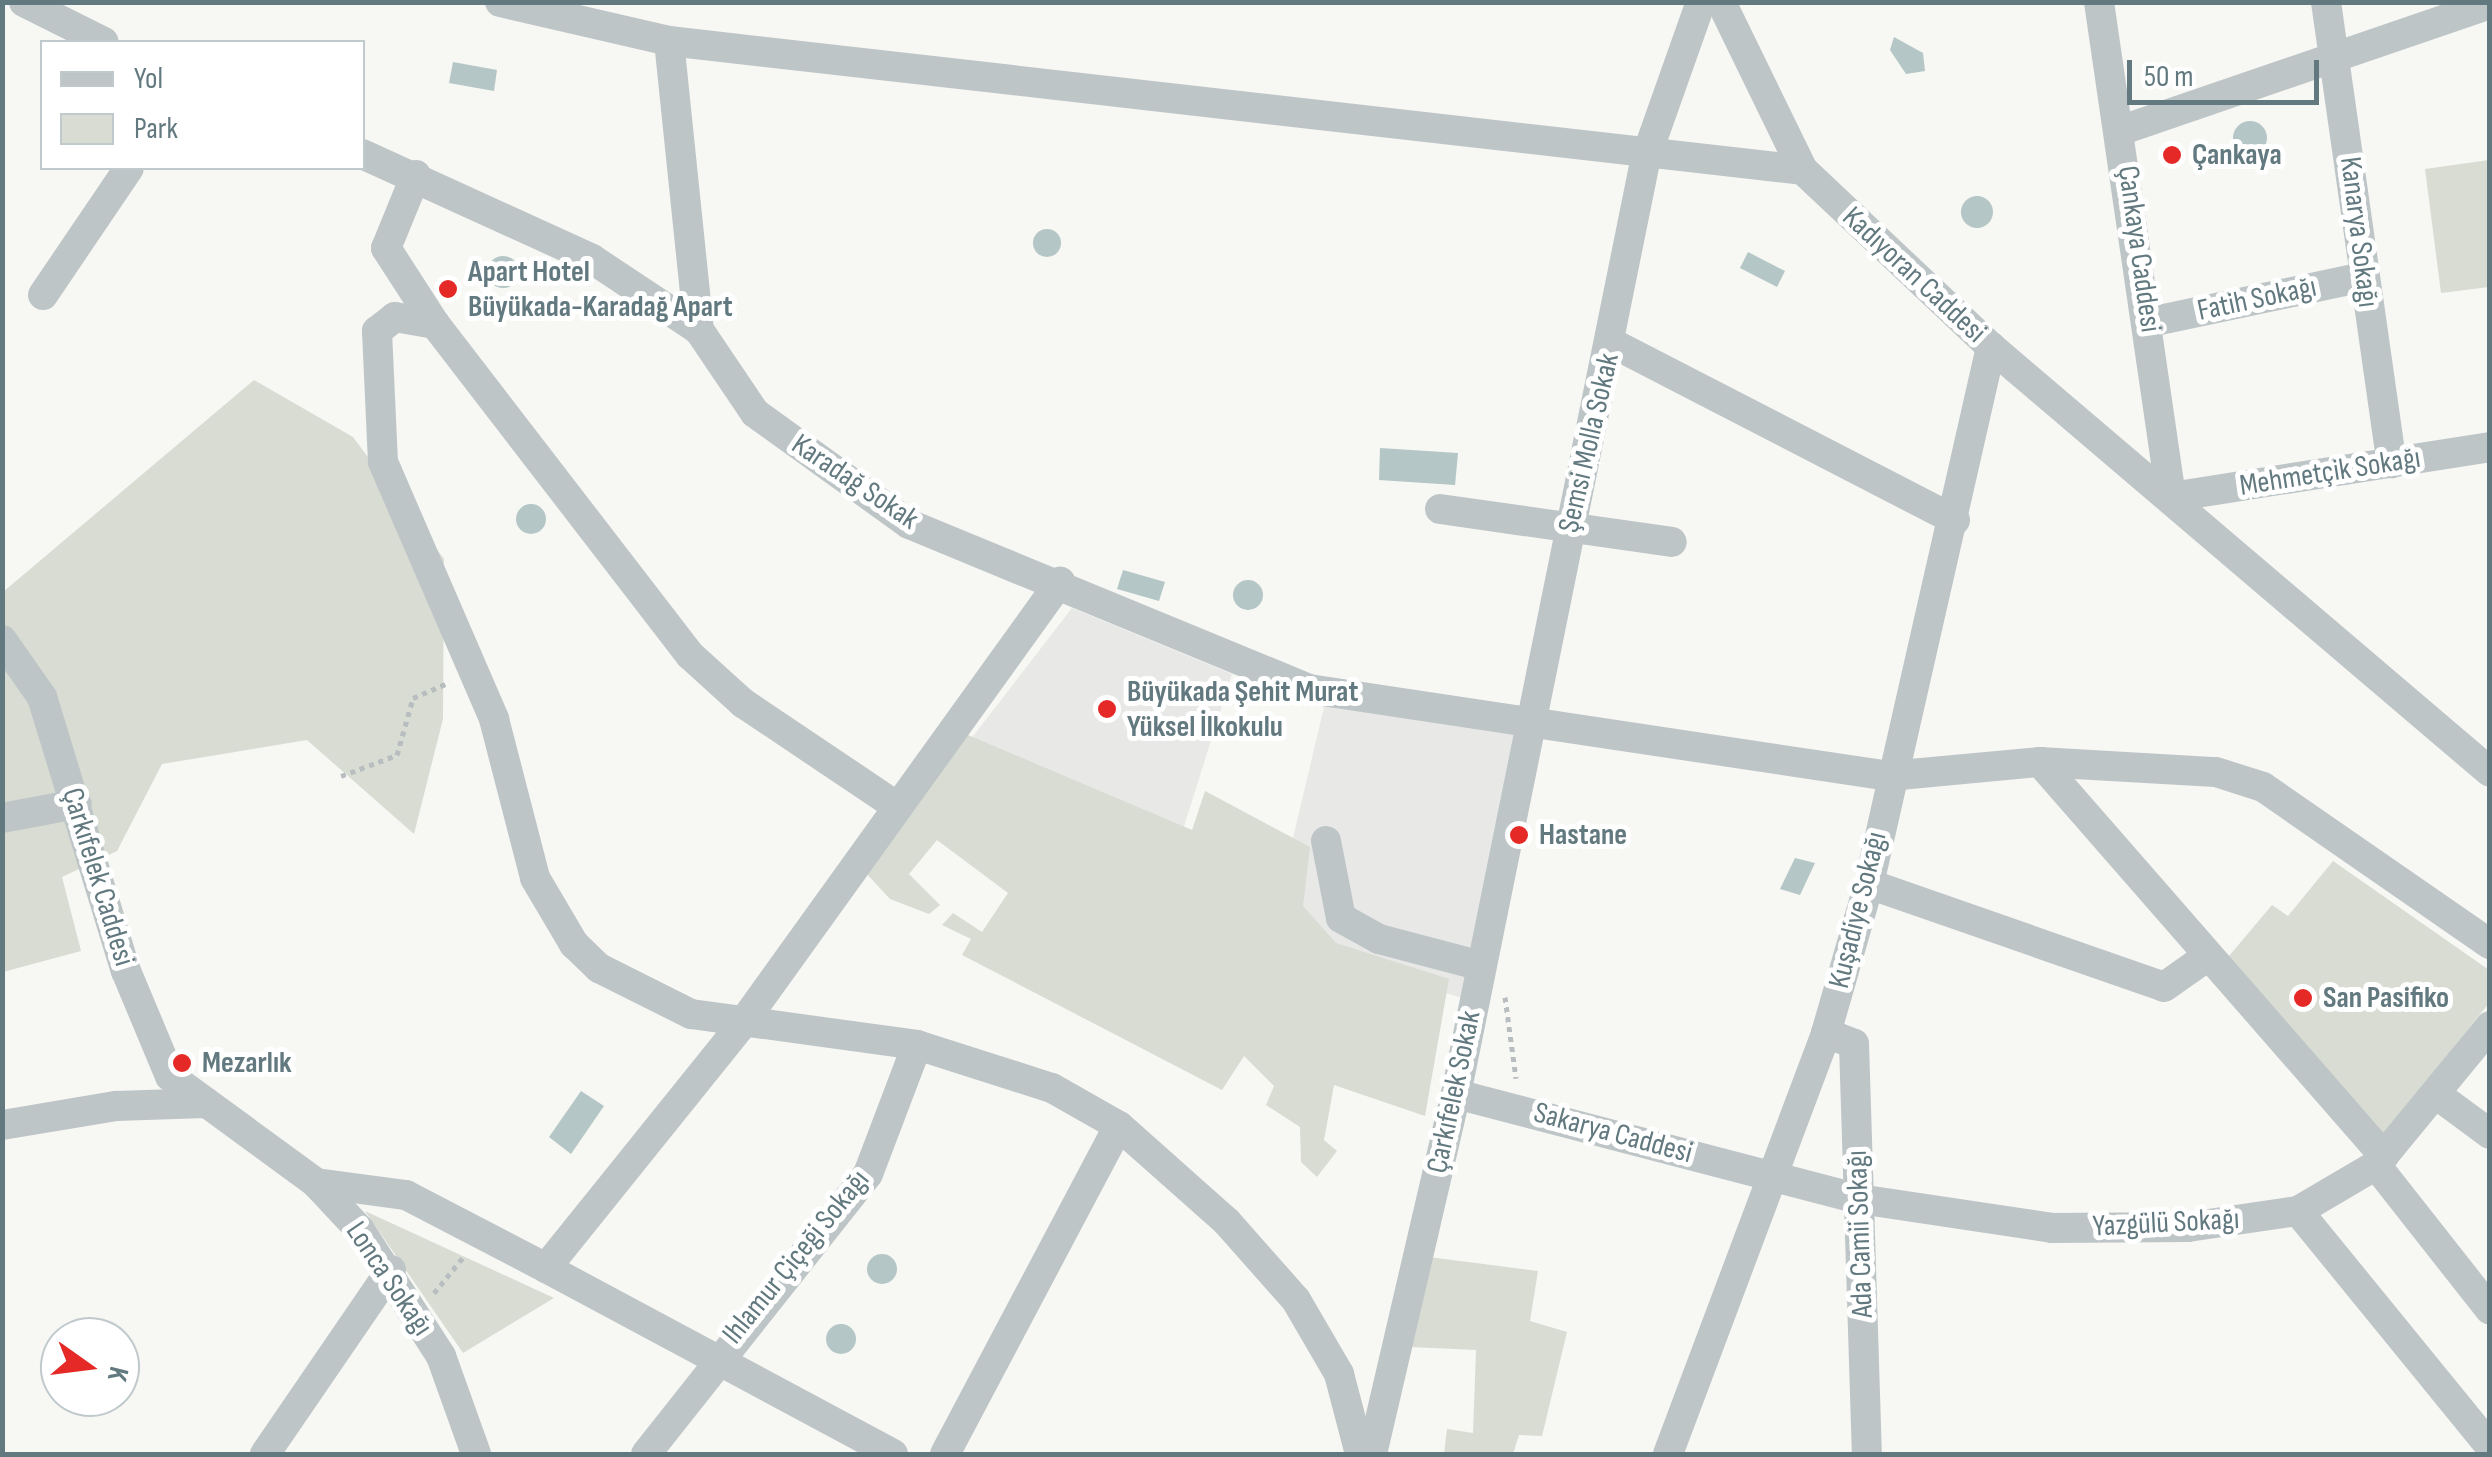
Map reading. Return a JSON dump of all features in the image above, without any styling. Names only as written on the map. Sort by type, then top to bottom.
[{"type":"street","points":[[24,2],[100,40]]},
{"type":"street","points":[[500,2],[669,40],[1646,157],[1804,170]]},
{"type":"street","name":"Şemsi Molla Sokak","points":[[1528,728],[1612,343],[1646,157],[1701,2]]},
{"type":"street","name":"Kadıyoran Caddesi","points":[[1721,2],[1804,170],[1991,347],[2490,772]]},
{"type":"street","name":"Çankaya Caddesi","points":[[2100,2],[2150,322],[2170,497]]},
{"type":"street","name":"Kanarya Sokağı","points":[[2326,2],[2338,53],[2363,277],[2392,462]]},
{"type":"street","points":[[2122,130],[2490,4]]},
{"type":"street","points":[[669,40],[699,330]]},
{"type":"street","name":"Karadağ Sokak","points":[[365,155],[592,259],[699,330],[754,413],[909,524],[1060,582],[1308,689],[1528,728],[1889,776],[2040,762],[2158,763],[2263,786],[2490,944]]},
{"type":"street","points":[[43,295],[128,170]]},
{"type":"street","points":[[416,176],[386,248],[435,324],[690,655],[743,703],[896,806]]},
{"type":"street","name":"Fatih Sokağı","points":[[2150,322],[2363,277]]},
{"type":"street","points":[[435,324],[395,317],[377,331],[383,462],[475,670],[534,878],[574,944],[646,996],[742,1024],[917,1045],[1052,1088],[1118,1126],[1227,1222],[1296,1300],[1339,1374],[1360,1454]]},
{"type":"street","points":[[1612,343],[1955,520]]},
{"type":"street","name":"Kuşadiye Sokağı","points":[[1668,1454],[1769,1175],[1826,1033],[1869,884],[1889,776],[1955,520],[1991,347]]},
{"type":"street","name":"Mehmetçik Sokağı","points":[[2170,497],[2490,447]]},
{"type":"street","points":[[1440,509],[1571,524],[1672,542]]},
{"type":"street","points":[[546,1268],[742,1024],[1060,582]]},
{"type":"street","name":"Çarkıfelek Caddesi","points":[[2,640],[42,697],[146,1029],[170,1076],[206,1103]]},
{"type":"street","name":"Çarkıfelek Sokak","points":[[1372,1454],[1456,1094],[1528,728]]},
{"type":"street","points":[[2040,762],[2380,1161],[2490,1310]]},
{"type":"street","points":[[2,818],[77,804]]},
{"type":"street","points":[[1326,841],[1329,891],[1341,918],[1378,939],[1481,966]]},
{"type":"street","points":[[1869,884],[2164,986],[2208,956]]},
{"type":"street","name":"Yazgülü Sokağı","points":[[1769,1175],[1859,1199],[2052,1228],[2188,1227],[2298,1212],[2380,1161],[2490,1026]]},
{"type":"street","name":"Ada Camii Sokağı","points":[[1826,1033],[1854,1044],[1867,1454]]},
{"type":"street","name":"Ihlamur Çiçeği Sokağı","points":[[646,1454],[717,1354],[868,1174],[917,1045]]},
{"type":"street","name":"Sakarya Caddesi","points":[[1456,1094],[1769,1175]]},
{"type":"street","points":[[2437,1095],[2490,1134]]},
{"type":"street","points":[[2,1125],[206,1103]]},
{"type":"street","name":"Lonca Sokağı","points":[[206,1103],[316,1183],[391,1270],[416,1314],[476,1454]]},
{"type":"street","points":[[944,1454],[1118,1126]]},
{"type":"street","points":[[316,1183],[406,1195],[717,1354],[893,1454]]},
{"type":"street","points":[[2298,1212],[2490,1446]]},
{"type":"street","points":[[258,1454],[391,1270]]},
{"type":"path","points":[[341,776],[397,755],[413,698],[475,670]]},
{"type":"path","points":[[416,1314],[481,1234]]},
{"type":"shaded area","points":[[1894,37],[1923,53],[1925,71],[1906,74],[1890,50]]},
{"type":"shaded area","points":[[453,62],[497,70],[494,91],[449,83]]},
{"type":"shaded area","points":[[2250,121],[2262,126],[2267,138],[2262,150],[2250,155],[2238,150],[2233,138],[2238,126]]},
{"type":"shaded area","points":[[1977,196],[1988,201],[1993,212],[1988,223],[1977,228],[1966,223],[1961,212],[1966,201]]},
{"type":"shaded area","points":[[1047,229],[1057,233],[1061,243],[1057,253],[1047,257],[1037,253],[1033,243],[1037,233]]},
{"type":"shaded area","points":[[1748,252],[1785,271],[1777,287],[1740,268]]},
{"type":"shaded area","points":[[503,256],[515,260],[519,272],[515,284],[503,288],[491,284],[487,272],[491,260]]},
{"type":"shaded area","points":[[1380,448],[1458,453],[1455,485],[1379,480]]},
{"type":"shaded area","points":[[531,504],[542,508],[546,519],[542,530],[531,534],[520,530],[516,519],[520,508]]},
{"type":"shaded area","points":[[1123,570],[1165,582],[1159,601],[1117,589]]},
{"type":"shaded area","points":[[1248,580],[1259,584],[1263,595],[1259,606],[1248,610],[1237,606],[1233,595],[1237,584]]},
{"type":"shaded area","name":"Büyükada Şehit Murat Yüksel İlkokulu","points":[[1072,608],[1232,674],[1181,836],[967,744]]},
{"type":"shaded area","points":[[1325,703],[1519,730],[1462,998],[1269,939]]},
{"type":"shaded area","points":[[1795,858],[1815,863],[1800,895],[1780,889]]},
{"type":"shaded area","points":[[581,1091],[604,1106],[571,1154],[549,1137]]},
{"type":"shaded area","points":[[882,1254],[893,1258],[897,1269],[893,1280],[882,1284],[871,1280],[867,1269],[871,1258]]},
{"type":"shaded area","points":[[841,1324],[852,1328],[856,1339],[852,1350],[841,1354],[830,1350],[826,1339],[830,1328]]},
{"type":"green space","points":[[2489,160],[2489,287],[2441,293],[2425,169]]},
{"type":"green space","points":[[254,380],[353,437],[444,559],[443,719],[414,834],[307,740],[162,764],[117,851],[62,877],[81,951],[3,972],[3,592]]},
{"type":"green space","points":[[961,732],[1192,830],[1205,791],[1310,847],[1303,906],[1336,943],[1449,979],[1425,1116],[1334,1085],[1324,1140],[1337,1151],[1317,1177],[1301,1162],[1300,1127],[1266,1105],[1274,1086],[1244,1056],[1222,1090],[962,955],[971,939],[942,925],[953,913],[982,932],[1008,893],[937,840],[909,874],[940,905],[929,914],[890,899],[865,872]]},
{"type":"green space","points":[[2333,861],[2489,970],[2489,1003],[2381,1138],[2224,962],[2272,905],[2288,916]]},
{"type":"green space","points":[[365,1211],[554,1298],[463,1353]]},
{"type":"green space","points":[[1429,1257],[1538,1271],[1530,1321],[1567,1332],[1542,1436],[1519,1435],[1513,1454],[1444,1454],[1447,1429],[1473,1433],[1476,1350],[1410,1347]]},
{"type":"place","name":"Çankaya","points":[[2172,155]]},
{"type":"place","name":"Apart Hotel Büyükada-Karadağ Apart","points":[[448,289]]},
{"type":"place","name":"Büyükada Şehit Murat Yüksel İlkokulu","points":[[1107,709]]},
{"type":"place","name":"Hastane","points":[[1519,835]]},
{"type":"place","name":"San Pasifiko","points":[[2303,998]]},
{"type":"place","name":"Mezarlık","points":[[182,1063]]}]
